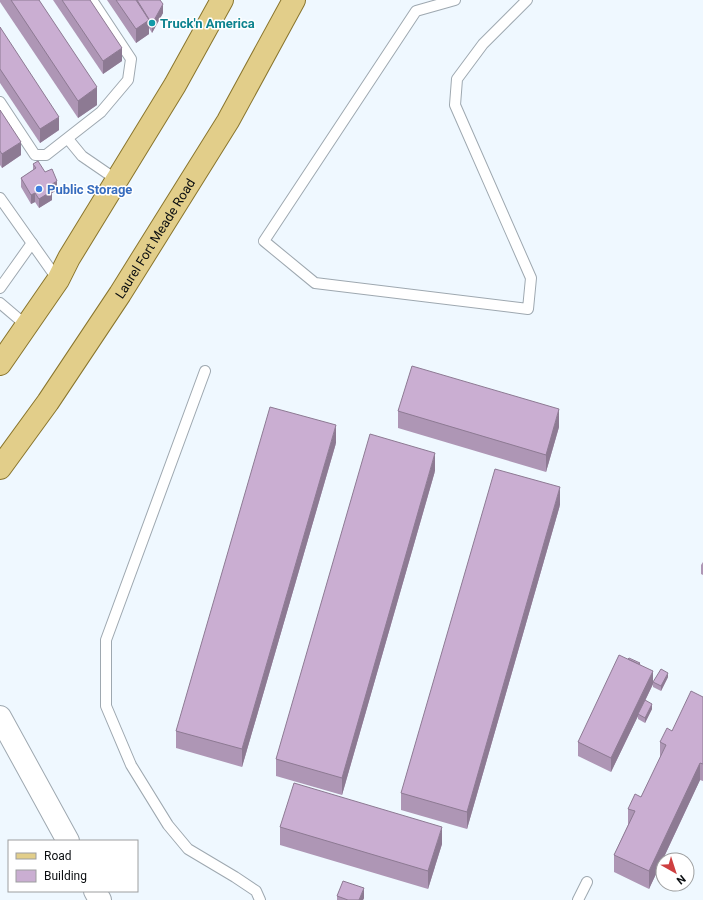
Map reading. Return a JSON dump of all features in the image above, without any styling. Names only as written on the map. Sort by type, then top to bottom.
[{"type":"main road","points":[[0,364],[58,280],[69,258],[175,85],[222,0]]},
{"type":"main road","name":"Laurel Fort Meade Road","points":[[0,468],[48,402],[120,294],[228,121],[294,0]]},
{"type":"street","points":[[0,718],[67,840]]},
{"type":"lane","points":[[0,102],[35,155],[46,155],[101,112],[128,80],[131,59],[92,0]]},
{"type":"lane","points":[[456,0],[416,11],[264,241],[315,283],[528,309],[532,278],[455,105],[457,79],[483,44],[527,0]]},
{"type":"lane","points":[[68,139],[82,156],[117,180]]},
{"type":"lane","points":[[1,204],[32,243],[58,280]]},
{"type":"lane","points":[[0,288],[32,243]]},
{"type":"lane","points":[[0,303],[27,326]]},
{"type":"lane","points":[[205,371],[106,640],[106,706],[131,765],[168,825],[188,849],[236,877],[256,891],[260,900]]},
{"type":"lane","points":[[578,900],[586,882]]},
{"type":"building","points":[[11,0],[39,0],[97,87],[78,101]]},
{"type":"building","points":[[62,0],[90,0],[122,48],[103,61]]},
{"type":"building","points":[[116,0],[136,0],[149,20],[136,29]]},
{"type":"building","points":[[137,0],[160,0],[163,4],[152,24]]},
{"type":"building","points":[[0,27],[59,117],[40,129],[0,69]]},
{"type":"building","points":[[0,110],[21,142],[2,154],[0,151]]},
{"type":"building","points":[[38,161],[45,172],[52,169],[57,181],[49,186],[52,191],[39,199],[35,193],[31,195],[21,178],[36,168],[33,164]]},
{"type":"building","points":[[412,366],[559,409],[546,455],[398,411]]},
{"type":"building","points":[[270,407],[336,425],[242,749],[176,731]]},
{"type":"building","points":[[370,434],[435,453],[342,778],[276,759]]},
{"type":"building","points":[[495,469],[560,487],[467,812],[401,793]]},
{"type":"building","points":[[619,655],[653,671],[611,758],[578,742]]},
{"type":"building","points":[[629,658],[640,663],[639,664],[628,659]]},
{"type":"building","points":[[661,669],[668,673],[661,686],[653,682]]},
{"type":"building","points":[[691,691],[703,697],[703,764],[700,763],[658,852],[655,852],[655,858],[649,871],[614,855],[635,811],[628,809],[635,794],[641,797],[666,745],[660,742],[667,728],[672,731]]},
{"type":"building","points":[[645,700],[652,704],[645,718],[638,714]]},
{"type":"building","points":[[294,783],[442,827],[428,871],[280,827]]},
{"type":"building","points":[[343,881],[364,888],[359,900],[348,900],[337,896]]},
{"type":"place","name":"Truck'n America","points":[[152,23]]},
{"type":"place","name":"Public Storage","points":[[39,189]]}]
